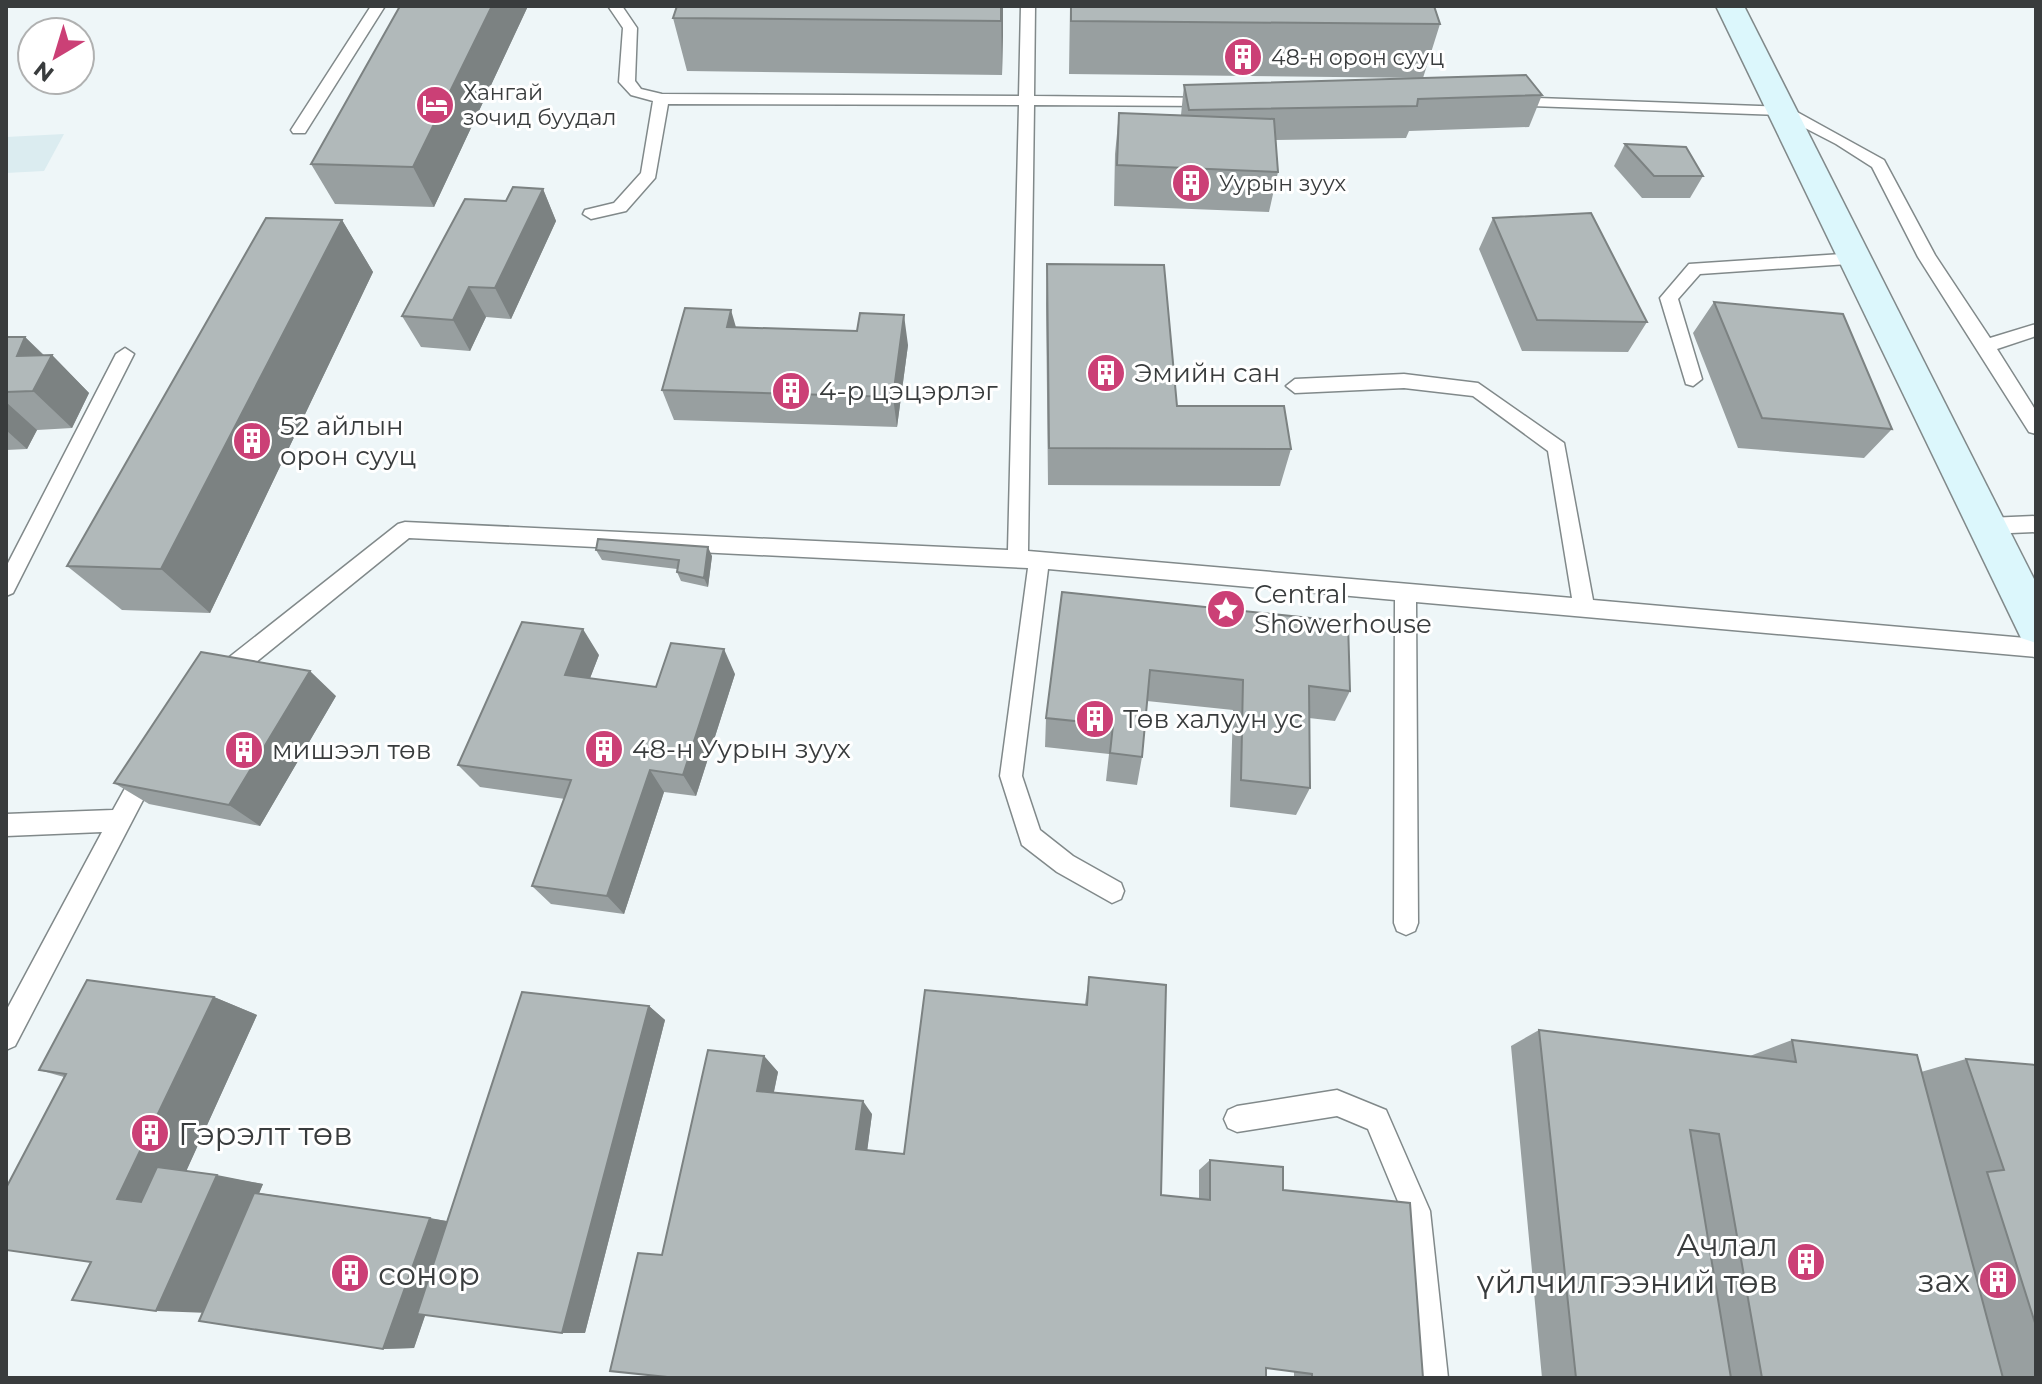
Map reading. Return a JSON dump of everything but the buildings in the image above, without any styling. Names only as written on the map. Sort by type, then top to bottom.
[{"type":"street","points":[[1730,6],[2036,625]]},
{"type":"lane","points":[[299,130],[378,6]]},
{"type":"lane","points":[[615,6],[630,28],[627,82],[636,92],[661,99],[1229,101]]},
{"type":"lane","points":[[1028,6],[1028,559],[1011,776],[1030,837],[1065,864],[1112,891]]},
{"type":"lane","points":[[591,214],[620,207],[649,174],[661,99]]},
{"type":"lane","points":[[1495,102],[1783,110],[1842,141],[1878,164],[1927,257],[2036,427]]},
{"type":"lane","points":[[1693,379],[1669,298],[1695,268],[1857,259]]},
{"type":"lane","points":[[1986,346],[2036,330]]},
{"type":"lane","points":[[6,587],[125,354]]},
{"type":"lane","points":[[1295,386],[1404,381],[1478,390],[1557,448],[1584,608]]},
{"type":"lane","points":[[1988,526],[2036,524]]},
{"type":"lane","points":[[202,692],[405,530],[1028,559],[2036,648]]},
{"type":"lane","points":[[1405,593],[1406,923]]},
{"type":"lane","points":[[6,1037],[154,757]]},
{"type":"lane","points":[[6,825],[120,821]]},
{"type":"lane","points":[[1237,1119],[1337,1103],[1377,1119],[1416,1211],[1433,1378]]},
{"type":"shaded area","points":[[64,134],[44,171],[6,173],[6,137]]},
{"type":"place","name":"48-н орон сууц","points":[[1243,57]]},
{"type":"place","name":"Хангай зочид буудал","points":[[435,105]]},
{"type":"place","name":"Уурын зуух","points":[[1191,183]]},
{"type":"place","name":"Эмийн сан","points":[[1106,373]]},
{"type":"place","name":"4-р цэцэрлэг","points":[[791,391]]},
{"type":"place","name":"52 айлын орон сууц","points":[[252,441]]},
{"type":"place","name":"Central Showerhouse","points":[[1226,609]]},
{"type":"place","name":"Төв халуун ус","points":[[1095,719]]},
{"type":"place","name":"48-н Уурын зуух","points":[[604,749]]},
{"type":"place","name":"мишээл төв","points":[[244,750]]},
{"type":"place","name":"Гэрэлт төв","points":[[150,1133]]},
{"type":"place","name":"Ачлал үйлчилгээний төв","points":[[1806,1262]]},
{"type":"place","name":"сонор","points":[[350,1273]]},
{"type":"place","name":"зах","points":[[1998,1280]]}]
